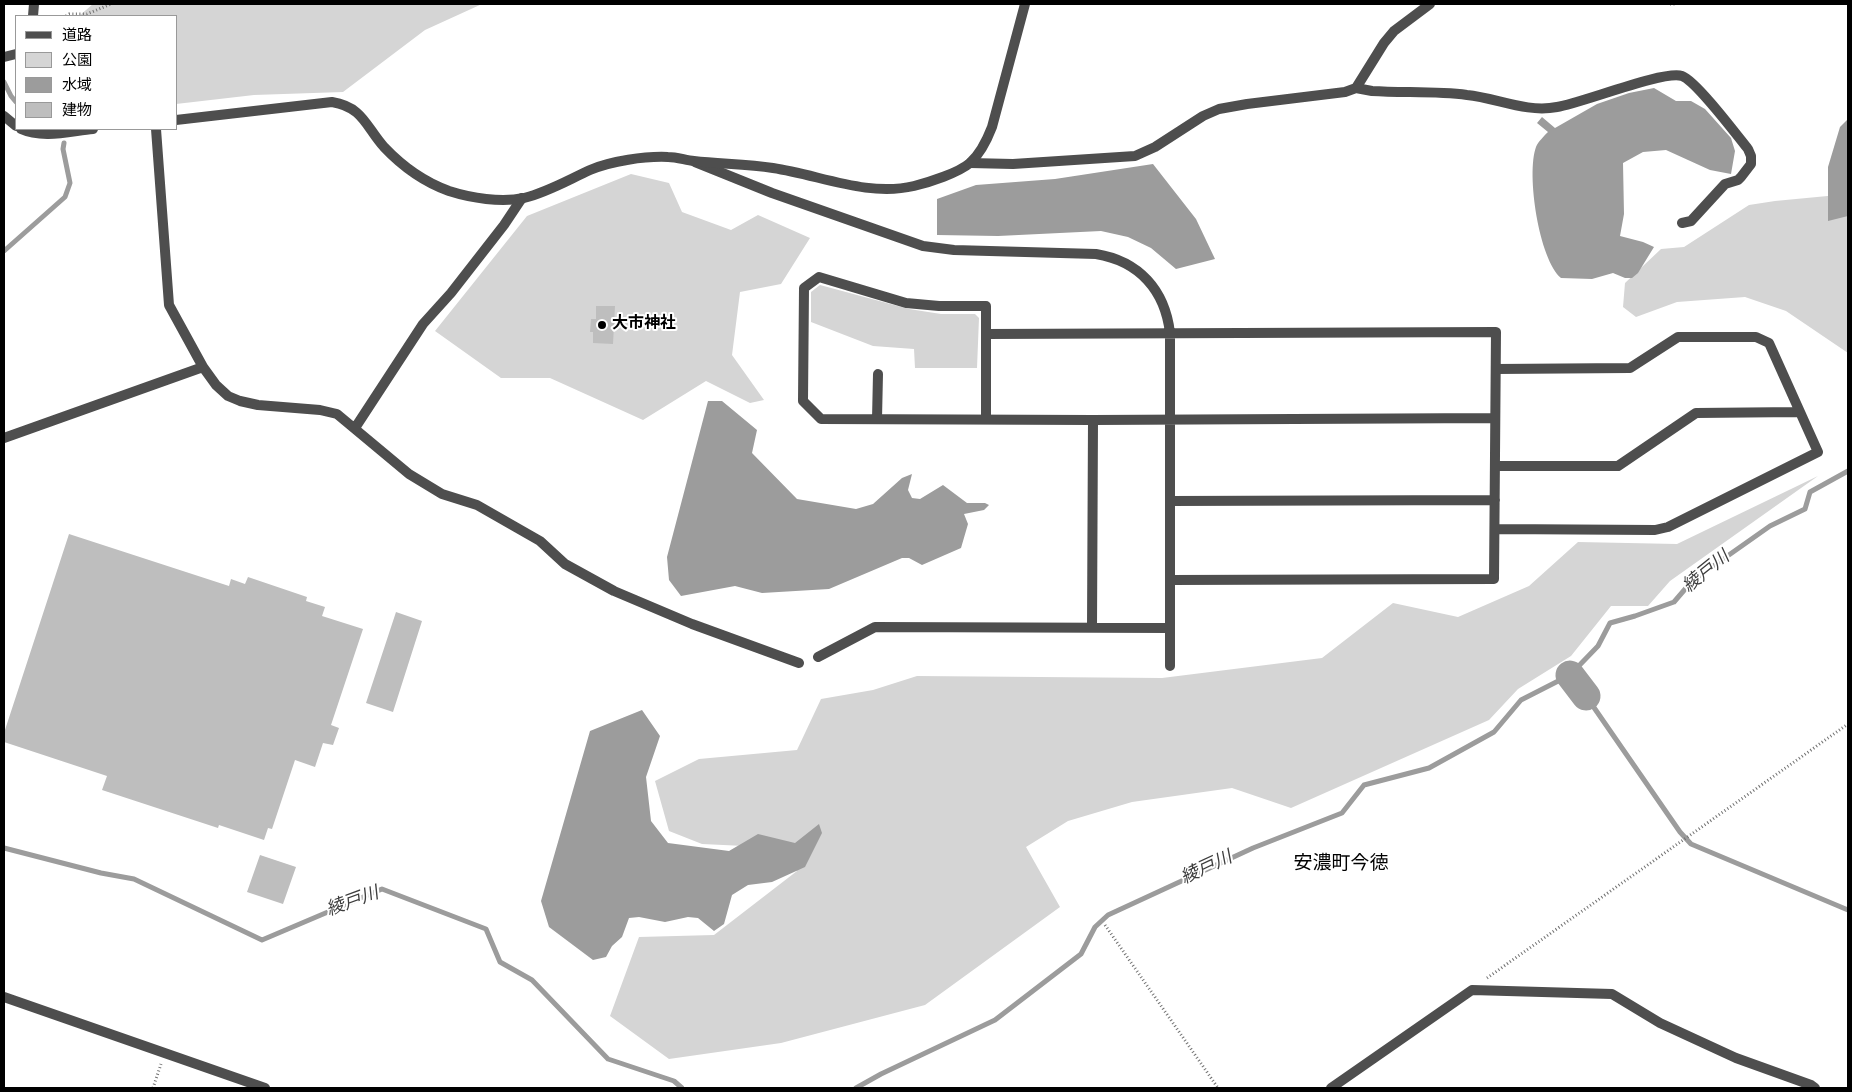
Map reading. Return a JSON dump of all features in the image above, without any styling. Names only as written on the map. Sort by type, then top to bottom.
[{"type":"street","points":[[178,120],[332,102],[341,104],[358,113],[386,149],[422,178],[450,191],[475,197],[506,200],[522,198],[551,190],[591,170],[617,161],[668,157],[691,161],[774,168],[871,189],[914,186],[951,173],[970,162],[985,143],[992,128],[1025,4]]},
{"type":"street","points":[[1356,88],[1384,43],[1394,31],[1430,4]]},
{"type":"street","points":[[970,162],[1013,164],[1135,156],[1155,147],[1203,116],[1219,109],[1345,92],[1356,88],[1372,91],[1467,94],[1522,107],[1550,108],[1587,100],[1662,76],[1680,75],[1690,82],[1709,102],[1748,149],[1751,156],[1751,164],[1738,180],[1725,184],[1691,221],[1682,223]]},
{"type":"street","points":[[4,116],[15,125]]},
{"type":"street","points":[[24,130],[34,133],[81,130]]},
{"type":"street","points":[[156,130],[169,305],[203,367],[216,385],[228,396],[240,401],[289,409],[320,410],[337,414],[409,474],[442,494],[477,505],[540,541],[565,564],[614,591],[692,624],[799,663]]},
{"type":"street","points":[[691,161],[772,193],[923,246],[954,250],[1109,256],[1130,266],[1150,282],[1166,309],[1170,333],[1170,666]]},
{"type":"street","points":[[355,428],[423,324],[451,293],[504,225],[522,198]]},
{"type":"street","points":[[986,419],[986,306],[939,306],[906,303],[819,277],[804,288],[803,401],[821,419],[1093,420],[1495,418]]},
{"type":"street","points":[[986,334],[1496,332],[1494,579],[1171,580]]},
{"type":"street","points":[[1495,529],[1655,530],[1668,527],[1818,452],[1769,343],[1756,337],[1678,337],[1630,368],[1496,369]]},
{"type":"street","points":[[4,438],[203,367]]},
{"type":"street","points":[[877,420],[878,374]]},
{"type":"street","points":[[1496,466],[1618,466],[1696,413],[1799,412]]},
{"type":"street","points":[[1092,627],[1093,420]]},
{"type":"street","points":[[1170,501],[1495,500]]},
{"type":"street","points":[[818,657],[875,627],[1170,628]]},
{"type":"street","points":[[1331,1088],[1472,990],[1612,994],[1660,1023],[1736,1058],[1815,1088]]},
{"type":"street","points":[[4,997],[265,1088]]},
{"type":"path","points":[[68,15],[87,14],[111,4]]},
{"type":"path","points":[[1670,4],[1676,4]]},
{"type":"path","points":[[1472,990],[1496,970],[1848,724]]},
{"type":"path","points":[[1105,926],[1218,1088]]},
{"type":"path","points":[[153,1088],[165,1054]]},
{"type":"green space","points":[[93,4],[482,4],[425,30],[343,92],[254,95],[178,104],[178,15],[80,15]]},
{"type":"green space","points":[[631,174],[669,183],[682,212],[731,230],[758,215],[810,238],[781,284],[740,292],[732,355],[764,400],[750,403],[706,381],[643,420],[550,378],[501,378],[435,331],[527,216]]},
{"type":"green space","points":[[1838,195],[1848,198],[1848,353],[1786,311],[1745,297],[1677,302],[1636,317],[1623,307],[1625,283],[1661,249],[1684,247],[1749,205]]},
{"type":"green space","points":[[820,285],[909,309],[941,314],[975,314],[979,318],[977,368],[915,368],[914,349],[873,346],[811,322],[811,292]]},
{"type":"green space","points":[[1818,476],[1670,581],[1648,606],[1611,606],[1571,656],[1518,689],[1489,720],[1291,808],[1232,788],[1132,802],[1068,821],[1026,847],[1060,907],[925,1005],[781,1043],[669,1059],[610,1016],[639,937],[714,935],[797,871],[787,848],[702,844],[669,831],[655,781],[699,759],[797,750],[821,699],[873,690],[917,676],[1162,678],[1322,658],[1393,603],[1458,617],[1529,586],[1578,542],[1677,544]]},
{"type":"water","points":[[1654,88],[1676,101],[1691,101],[1705,109],[1731,138],[1735,151],[1731,174],[1710,170],[1666,150],[1643,152],[1623,163],[1624,214],[1620,236],[1654,247],[1638,273],[1632,278],[1625,278],[1613,273],[1592,279],[1561,278],[1553,268],[1546,253],[1536,215],[1533,160],[1537,145],[1548,132],[1537,123],[1542,117],[1555,128],[1597,104],[1629,93]]},
{"type":"water","points":[[1848,119],[1848,216],[1828,221],[1828,167],[1840,127]]},
{"type":"water","points":[[1153,164],[1196,219],[1215,259],[1176,269],[1151,248],[1128,237],[1101,231],[998,236],[937,235],[937,199],[976,185],[1055,179]]},
{"type":"water","points":[[708,401],[722,401],[757,430],[752,453],[797,499],[856,509],[873,504],[902,478],[912,474],[908,490],[912,498],[920,499],[943,485],[967,503],[985,503],[989,505],[984,510],[964,514],[968,524],[961,548],[922,565],[909,558],[902,558],[829,589],[762,593],[735,586],[681,596],[669,580],[667,557]]},
{"type":"water","points":[[642,710],[660,736],[646,777],[651,821],[668,843],[729,851],[758,834],[795,843],[819,824],[822,833],[805,867],[772,882],[748,885],[732,895],[724,924],[714,931],[698,918],[688,917],[665,922],[639,917],[629,918],[622,937],[612,946],[606,957],[593,960],[549,927],[541,901],[590,731]]},
{"type":"building","name":"大市神社","points":[[596,306],[615,306],[613,344],[593,343],[593,332],[590,332],[591,319],[596,319]]},
{"type":"building","points":[[69,534],[229,586],[231,579],[245,584],[248,577],[307,597],[306,601],[325,607],[322,616],[363,629],[331,725],[339,728],[333,745],[323,743],[315,767],[295,760],[272,829],[268,828],[264,840],[219,825],[218,828],[102,790],[107,776],[4,742],[4,733]]},
{"type":"building","points":[[396,612],[422,621],[393,712],[366,703]]},
{"type":"building","points":[[260,855],[296,867],[283,904],[247,892]]},
{"type":"waterway","points":[[4,82],[15,101]]},
{"type":"waterway","points":[[4,251],[65,197],[70,183],[63,149],[64,143]]},
{"type":"waterway","name":"綾戸川","points":[[856,1088],[881,1074],[995,1020],[1081,954],[1095,927],[1108,915],[1253,848],[1342,813],[1364,785],[1429,768],[1494,732],[1521,700],[1570,675],[1598,646],[1610,623],[1674,602],[1692,581],[1770,526],[1805,509],[1810,492],[1848,471]]},
{"type":"waterway","name":"綾戸川","points":[[1570,675],[1586,696]]},
{"type":"waterway","points":[[1586,696],[1680,832],[1691,844],[1848,910]]},
{"type":"waterway","name":"綾戸川","points":[[4,848],[101,873],[134,879],[262,940],[382,889],[486,929],[500,962],[532,980],[608,1059],[674,1081],[682,1088]]},
{"type":"place","name":"大市神社","points":[[602,325]]},
{"type":"district","name":"安濃町今徳","points":[[1341,865]]}]
